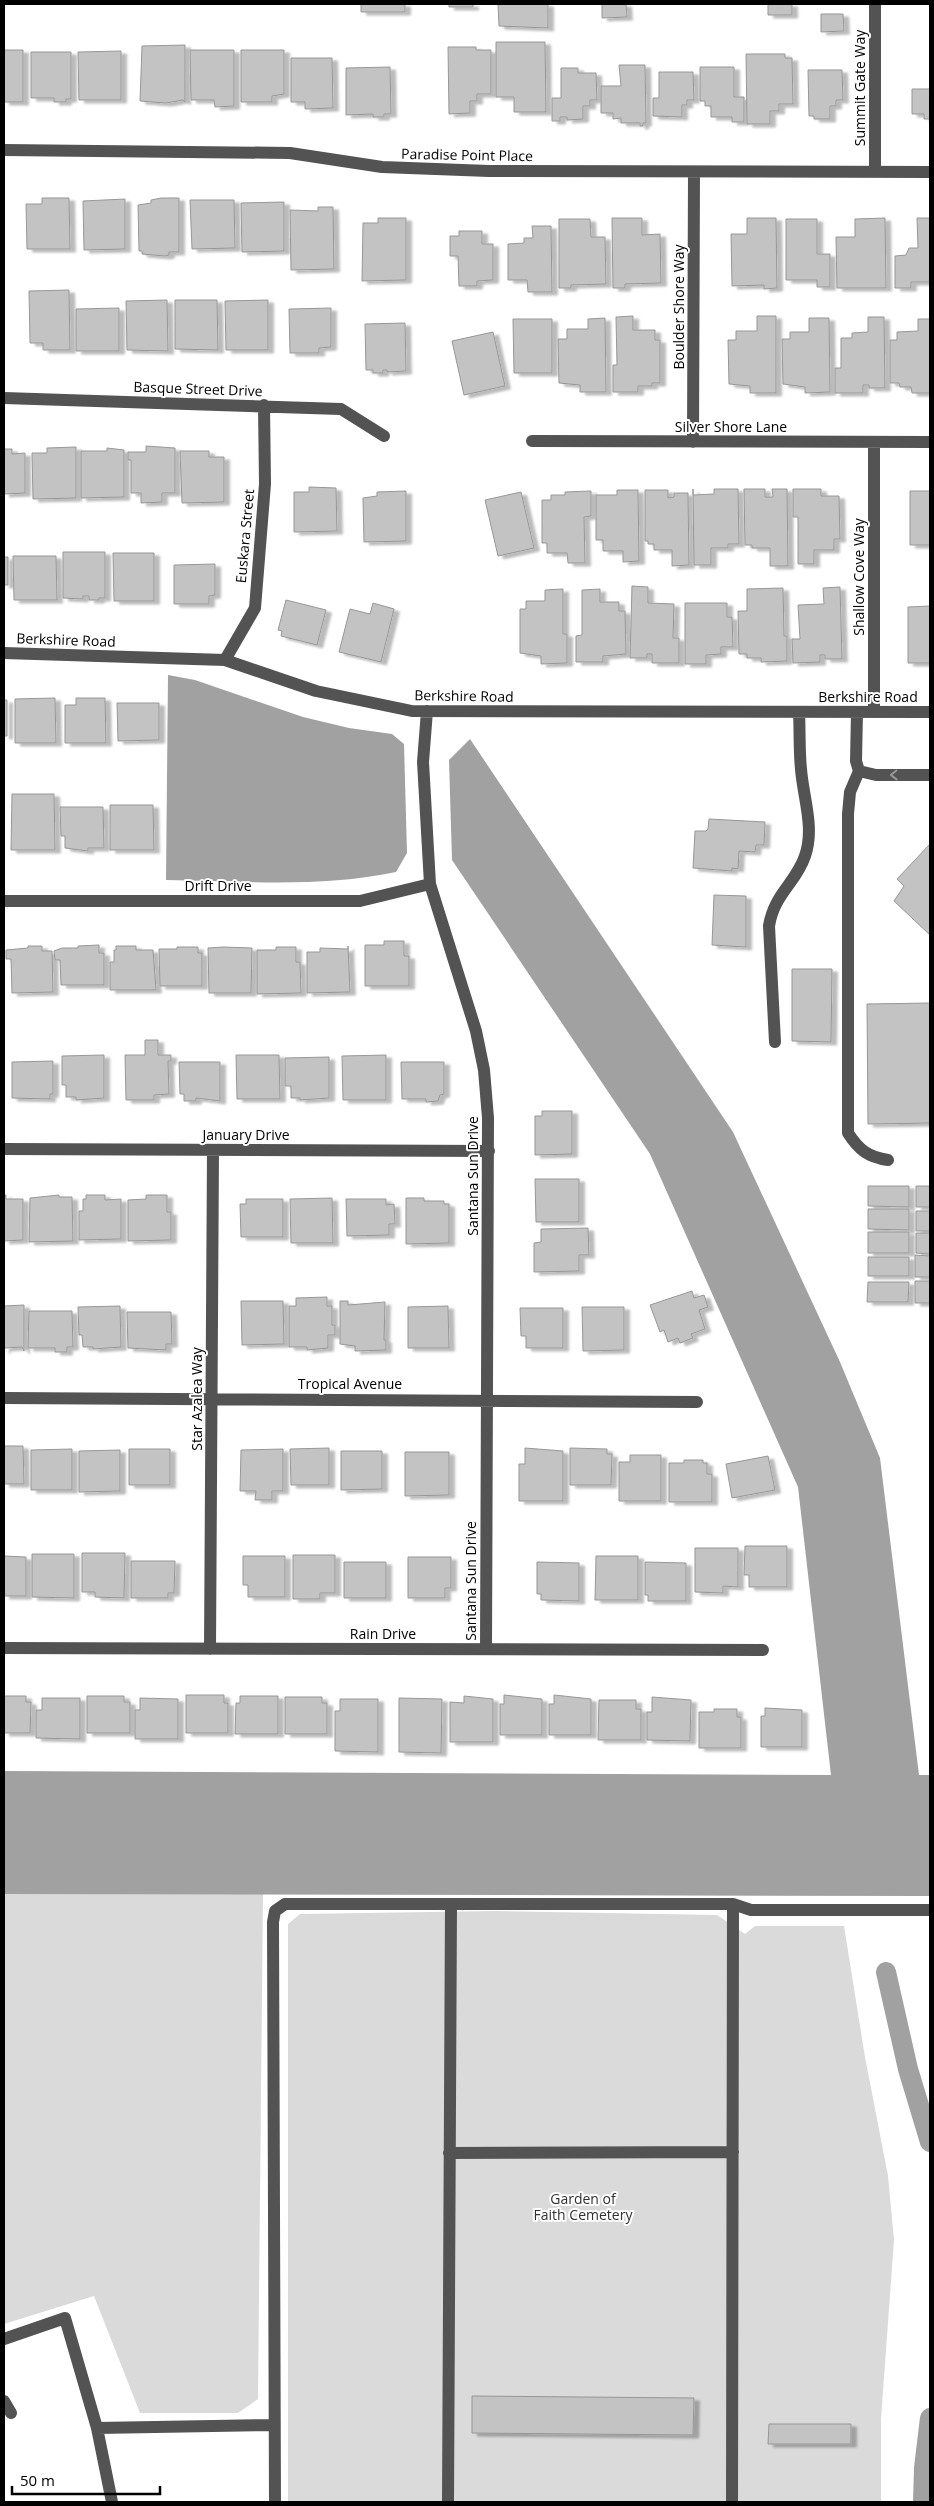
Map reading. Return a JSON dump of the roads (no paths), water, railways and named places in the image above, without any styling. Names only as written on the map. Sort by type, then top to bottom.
[{"type":"street","name":"Summit Gate Way","points":[[875,172],[876,4]]},
{"type":"street","name":"Paradise Point Place","points":[[4,150],[290,153],[382,167],[490,171],[930,172]]},
{"type":"street","name":"Boulder Shore Way","points":[[693,442],[694,172]]},
{"type":"street","name":"Basque Street Drive","points":[[4,398],[264,405],[340,409],[384,436]]},
{"type":"street","name":"Euskara Street","points":[[225,660],[255,608],[265,484],[264,405]]},
{"type":"street","name":"Silver Shore Lane","points":[[532,441],[930,442]]},
{"type":"street","name":"Shallow Cove Way","points":[[874,442],[874,712]]},
{"type":"street","name":"Berkshire Road","points":[[4,653],[225,660],[316,692],[412,711],[930,712]]},
{"type":"street","name":"Santana Sun Drive","points":[[427,711],[423,762],[430,884],[476,1031],[484,1070],[489,1151],[486,1649]]},
{"type":"street","points":[[775,1042],[769,926],[772,910],[800,868],[806,855],[808,839],[807,811],[800,769],[799,712]]},
{"type":"street","points":[[857,712],[856,761],[859,771],[850,792],[848,814],[848,1134],[862,1152],[874,1158],[888,1160]]},
{"type":"street","points":[[859,771],[876,775],[930,774]]},
{"type":"street","name":"Drift Drive","points":[[4,901],[360,901],[430,884]]},
{"type":"street","name":"January Drive","points":[[4,1149],[489,1151]]},
{"type":"street","name":"Star Azalea Way","points":[[210,1649],[213,1150]]},
{"type":"street","name":"Tropical Avenue","points":[[4,1398],[697,1402]]},
{"type":"street","name":"Rain Drive","points":[[4,1648],[762,1650]]},
{"type":"street","points":[[275,2502],[273,2425],[273,1922],[275,1911],[285,1904],[733,1904],[751,1910],[930,1910]]},
{"type":"street","points":[[448,2502],[451,1904]]},
{"type":"street","points":[[732,2502],[733,1904]]},
{"type":"street","points":[[449,2153],[733,2152]]},
{"type":"street","points":[[4,2339],[65,2318],[97,2428],[112,2502]]},
{"type":"street","points":[[4,2401],[11,2413]]},
{"type":"street","points":[[97,2428],[273,2425]]},
{"type":"waterway","points":[[886,1972],[908,2069],[930,2142]]},
{"type":"waterway","points":[[923,2502],[924,2468],[930,2418]]},
{"type":"park label","name":"Garden of Faith Cemetery","points":[[583,2208]]}]
